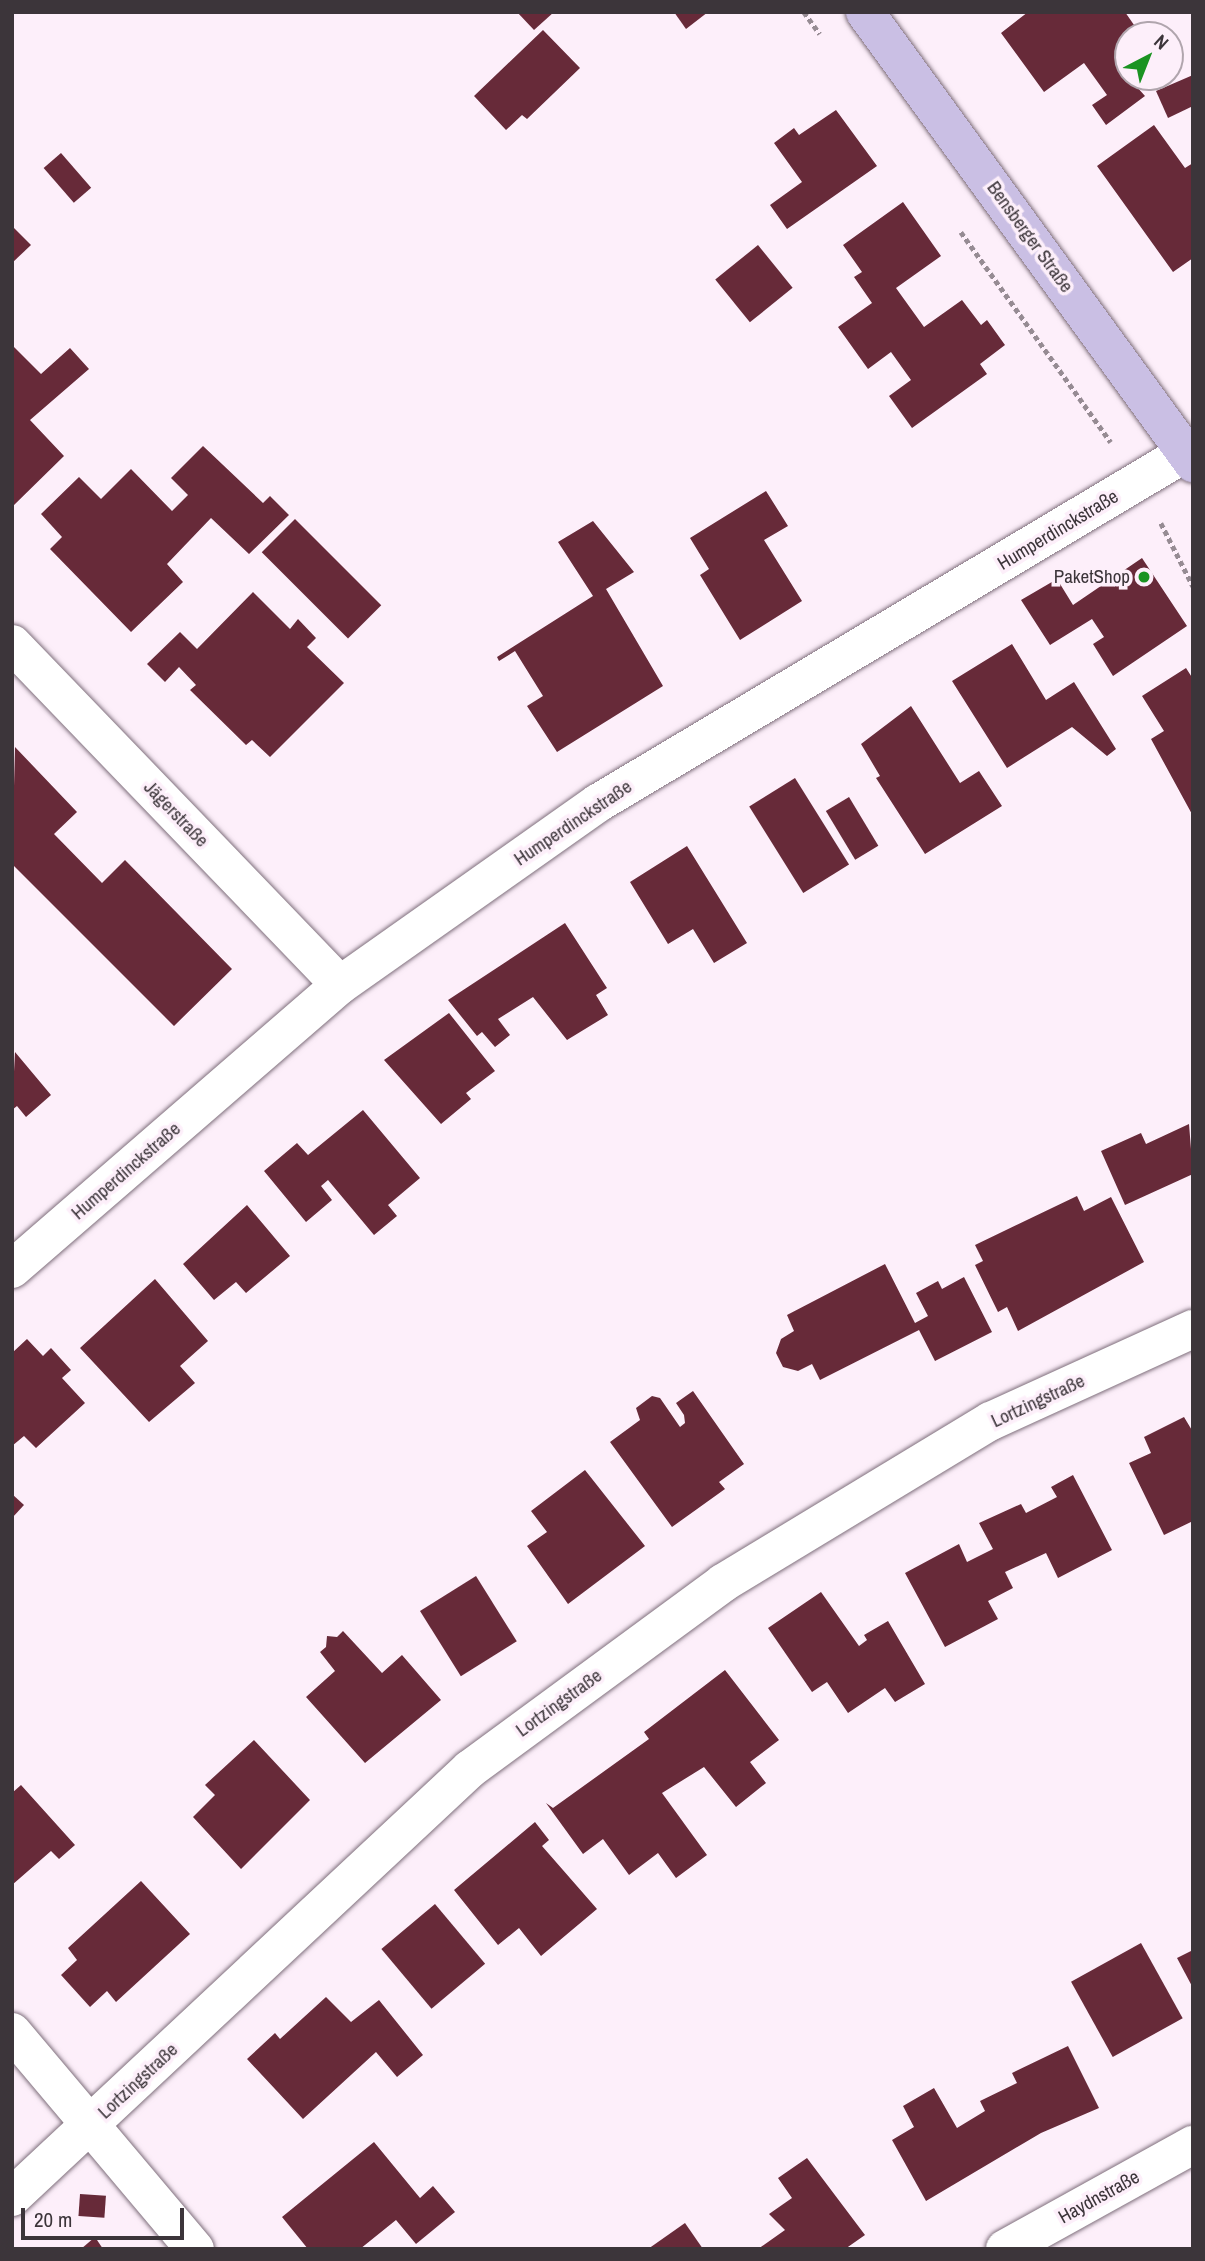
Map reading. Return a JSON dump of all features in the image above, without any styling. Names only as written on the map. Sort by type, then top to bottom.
[{"type":"main road","name":"Bensberger Straße","points":[[865,12],[1190,458]]},
{"type":"street","name":"Humperdinckstraße","points":[[12,1269],[340,985],[598,803],[1139,482],[1190,458]]},
{"type":"street","name":"Jägerstraße","points":[[12,644],[340,985]]},
{"type":"street","name":"Lortzingstraße","points":[[12,2197],[470,1769],[723,1583],[992,1421],[1193,1329]]},
{"type":"street","points":[[12,2032],[195,2249]]},
{"type":"street","name":"Haydnstraße","points":[[1005,2249],[1193,2145]]},
{"type":"path","points":[[804,12],[828,46]]},
{"type":"path","points":[[956,225],[1139,482],[1193,586]]},
{"type":"building","points":[[517,12],[554,12],[534,30]]},
{"type":"building","points":[[674,12],[708,12],[686,29]]},
{"type":"building","points":[[1028,12],[1125,12],[1131,21],[1114,21],[1114,91],[1141,91],[1145,96],[1106,125],[1092,105],[1107,95],[1084,63],[1044,92],[1001,33]]},
{"type":"building","points":[[543,30],[580,68],[527,119],[522,115],[506,130],[474,96]]},
{"type":"building","points":[[1193,75],[1193,106],[1168,118],[1156,91],[1184,91],[1184,79]]},
{"type":"building","points":[[836,110],[877,166],[787,229],[770,205],[802,182],[774,143],[794,128],[799,135]]},
{"type":"building","points":[[1154,125],[1185,168],[1193,163],[1193,258],[1173,272],[1097,166]]},
{"type":"building","points":[[61,153],[91,188],[74,203],[44,168]]},
{"type":"building","points":[[903,202],[941,256],[896,288],[924,327],[962,300],[981,325],[987,320],[1005,345],[980,364],[987,374],[912,428],[889,396],[911,380],[891,352],[868,369],[838,327],[872,303],[854,277],[862,272],[843,245]]},
{"type":"building","points":[[12,226],[31,245],[12,263]]},
{"type":"building","points":[[758,245],[793,288],[750,322],[715,280]]},
{"type":"building","points":[[12,345],[41,374],[70,348],[89,369],[30,420],[64,456],[12,507]]},
{"type":"building","points":[[203,446],[263,503],[270,496],[289,515],[249,554],[211,518],[167,564],[183,582],[131,632],[50,549],[62,537],[41,514],[79,477],[101,499],[131,469],[172,511],[188,495],[171,478]]},
{"type":"building","points":[[766,491],[788,526],[764,540],[802,601],[740,640],[700,575],[709,569],[690,538]]},
{"type":"building","points":[[295,519],[381,605],[348,639],[262,552]]},
{"type":"building","points":[[593,521],[634,572],[606,589],[663,686],[557,752],[527,706],[543,696],[515,651],[499,661],[497,657],[593,596],[558,542]]},
{"type":"building","points":[[1142,558],[1187,626],[1113,676],[1093,644],[1104,637],[1092,619],[1050,645],[1021,600],[1057,579],[1073,605]]},
{"type":"building","points":[[253,592],[290,629],[298,619],[316,638],[307,647],[344,683],[270,757],[252,740],[246,745],[190,690],[196,685],[179,667],[165,682],[147,664],[180,632],[197,649]]},
{"type":"building","points":[[1012,644],[1046,700],[1074,682],[1116,749],[1107,756],[1072,727],[1007,768],[952,681]]},
{"type":"building","points":[[1186,668],[1193,679],[1193,816],[1151,739],[1164,731],[1142,696]]},
{"type":"building","points":[[911,706],[960,783],[979,771],[1002,806],[925,854],[876,778],[880,776],[861,744]]},
{"type":"building","points":[[15,747],[77,812],[54,834],[102,883],[125,860],[232,969],[174,1026],[12,864]]},
{"type":"building","points":[[795,778],[849,865],[803,893],[749,807]]},
{"type":"building","points":[[849,797],[878,846],[855,860],[826,811]]},
{"type":"building","points":[[687,846],[747,943],[714,963],[693,929],[668,944],[630,882]]},
{"type":"building","points":[[565,923],[607,988],[596,995],[608,1015],[567,1040],[533,997],[498,1019],[510,1035],[495,1047],[482,1032],[477,1036],[448,1000]]},
{"type":"building","points":[[449,1013],[495,1071],[466,1093],[471,1099],[441,1124],[384,1060]]},
{"type":"building","points":[[15,1052],[51,1095],[26,1117],[17,1106],[12,1110]]},
{"type":"building","points":[[363,1110],[420,1178],[388,1205],[397,1216],[374,1235],[328,1180],[321,1186],[332,1200],[306,1222],[264,1171],[297,1143],[308,1155]]},
{"type":"building","points":[[1189,1124],[1193,1174],[1125,1205],[1101,1151],[1141,1133],[1146,1144]]},
{"type":"building","points":[[1077,1196],[1084,1211],[1111,1197],[1144,1262],[1018,1331],[1007,1307],[998,1312],[975,1265],[983,1261],[975,1245]]},
{"type":"building","points":[[247,1205],[290,1256],[246,1293],[236,1282],[214,1300],[183,1264]]},
{"type":"building","points":[[885,1264],[915,1323],[928,1316],[916,1293],[938,1281],[942,1289],[964,1277],[992,1332],[935,1361],[919,1330],[820,1380],[812,1364],[798,1371],[783,1367],[776,1353],[781,1339],[794,1331],[787,1315]]},
{"type":"building","points":[[155,1279],[208,1341],[180,1366],[195,1383],[149,1422],[80,1348]]},
{"type":"building","points":[[27,1339],[43,1356],[51,1348],[71,1370],[62,1378],[85,1403],[36,1448],[24,1436],[12,1446],[12,1353]]},
{"type":"building","points":[[693,1391],[744,1464],[719,1482],[725,1489],[672,1527],[610,1442],[640,1420],[636,1408],[652,1396],[660,1398],[680,1427],[685,1423],[684,1415],[676,1403]]},
{"type":"building","points":[[1184,1417],[1193,1432],[1193,1521],[1164,1535],[1129,1463],[1151,1453],[1144,1437]]},
{"type":"building","points":[[585,1470],[645,1546],[568,1604],[527,1546],[547,1532],[531,1511]]},
{"type":"building","points":[[1073,1475],[1112,1550],[1058,1578],[1046,1553],[1005,1572],[1013,1588],[988,1601],[998,1619],[945,1647],[905,1573],[959,1544],[967,1562],[993,1549],[979,1523],[1021,1504],[1026,1513],[1057,1497],[1051,1487]]},
{"type":"building","points":[[12,1494],[24,1505],[12,1518]]},
{"type":"building","points":[[476,1576],[517,1641],[461,1676],[420,1611]]},
{"type":"building","points":[[821,1592],[859,1646],[867,1640],[864,1635],[888,1621],[925,1684],[895,1702],[885,1688],[848,1713],[827,1682],[812,1692],[768,1628]]},
{"type":"building","points":[[343,1631],[382,1673],[402,1655],[441,1700],[365,1763],[306,1697],[335,1671],[320,1652],[326,1647],[327,1636],[337,1637]]},
{"type":"building","points":[[725,1670],[779,1740],[750,1762],[766,1783],[736,1807],[704,1767],[662,1793],[707,1855],[676,1878],[658,1853],[629,1875],[603,1839],[583,1854],[546,1803],[553,1808],[649,1739],[644,1732]]},
{"type":"building","points":[[254,1740],[310,1800],[241,1869],[193,1817],[215,1795],[205,1785]]},
{"type":"building","points":[[21,1785],[75,1845],[59,1859],[51,1851],[12,1885],[12,1793]]},
{"type":"building","points":[[535,1822],[549,1840],[542,1846],[597,1909],[541,1956],[519,1928],[498,1945],[454,1890]]},
{"type":"building","points":[[141,1881],[190,1934],[116,2002],[107,1991],[90,2007],[61,1975],[77,1960],[68,1948]]},
{"type":"building","points":[[435,1904],[485,1964],[432,2009],[381,1949]]},
{"type":"building","points":[[1141,1943],[1183,2018],[1113,2057],[1071,1982]]},
{"type":"building","points":[[1193,1950],[1193,1988],[1177,1958]]},
{"type":"building","points":[[326,1997],[351,2022],[379,2000],[423,2055],[397,2077],[376,2052],[303,2119],[247,2059],[275,2033],[280,2039]]},
{"type":"building","points":[[1068,2046],[1099,2108],[1041,2133],[926,2201],[892,2140],[914,2127],[903,2106],[934,2088],[957,2128],[985,2111],[980,2101],[1017,2083],[1012,2073]]},
{"type":"building","points":[[374,2142],[420,2198],[433,2186],[455,2212],[416,2244],[396,2220],[360,2249],[308,2249],[282,2217]]},
{"type":"building","points":[[807,2158],[865,2235],[845,2249],[758,2249],[785,2230],[769,2214],[792,2198],[778,2178]]},
{"type":"building","points":[[80,2194],[106,2196],[104,2218],[78,2216]]},
{"type":"building","points":[[685,2223],[703,2249],[648,2249]]},
{"type":"building","points":[[95,2237],[103,2249],[81,2249]]},
{"type":"place","name":"PaketShop","points":[[1144,577]]}]
